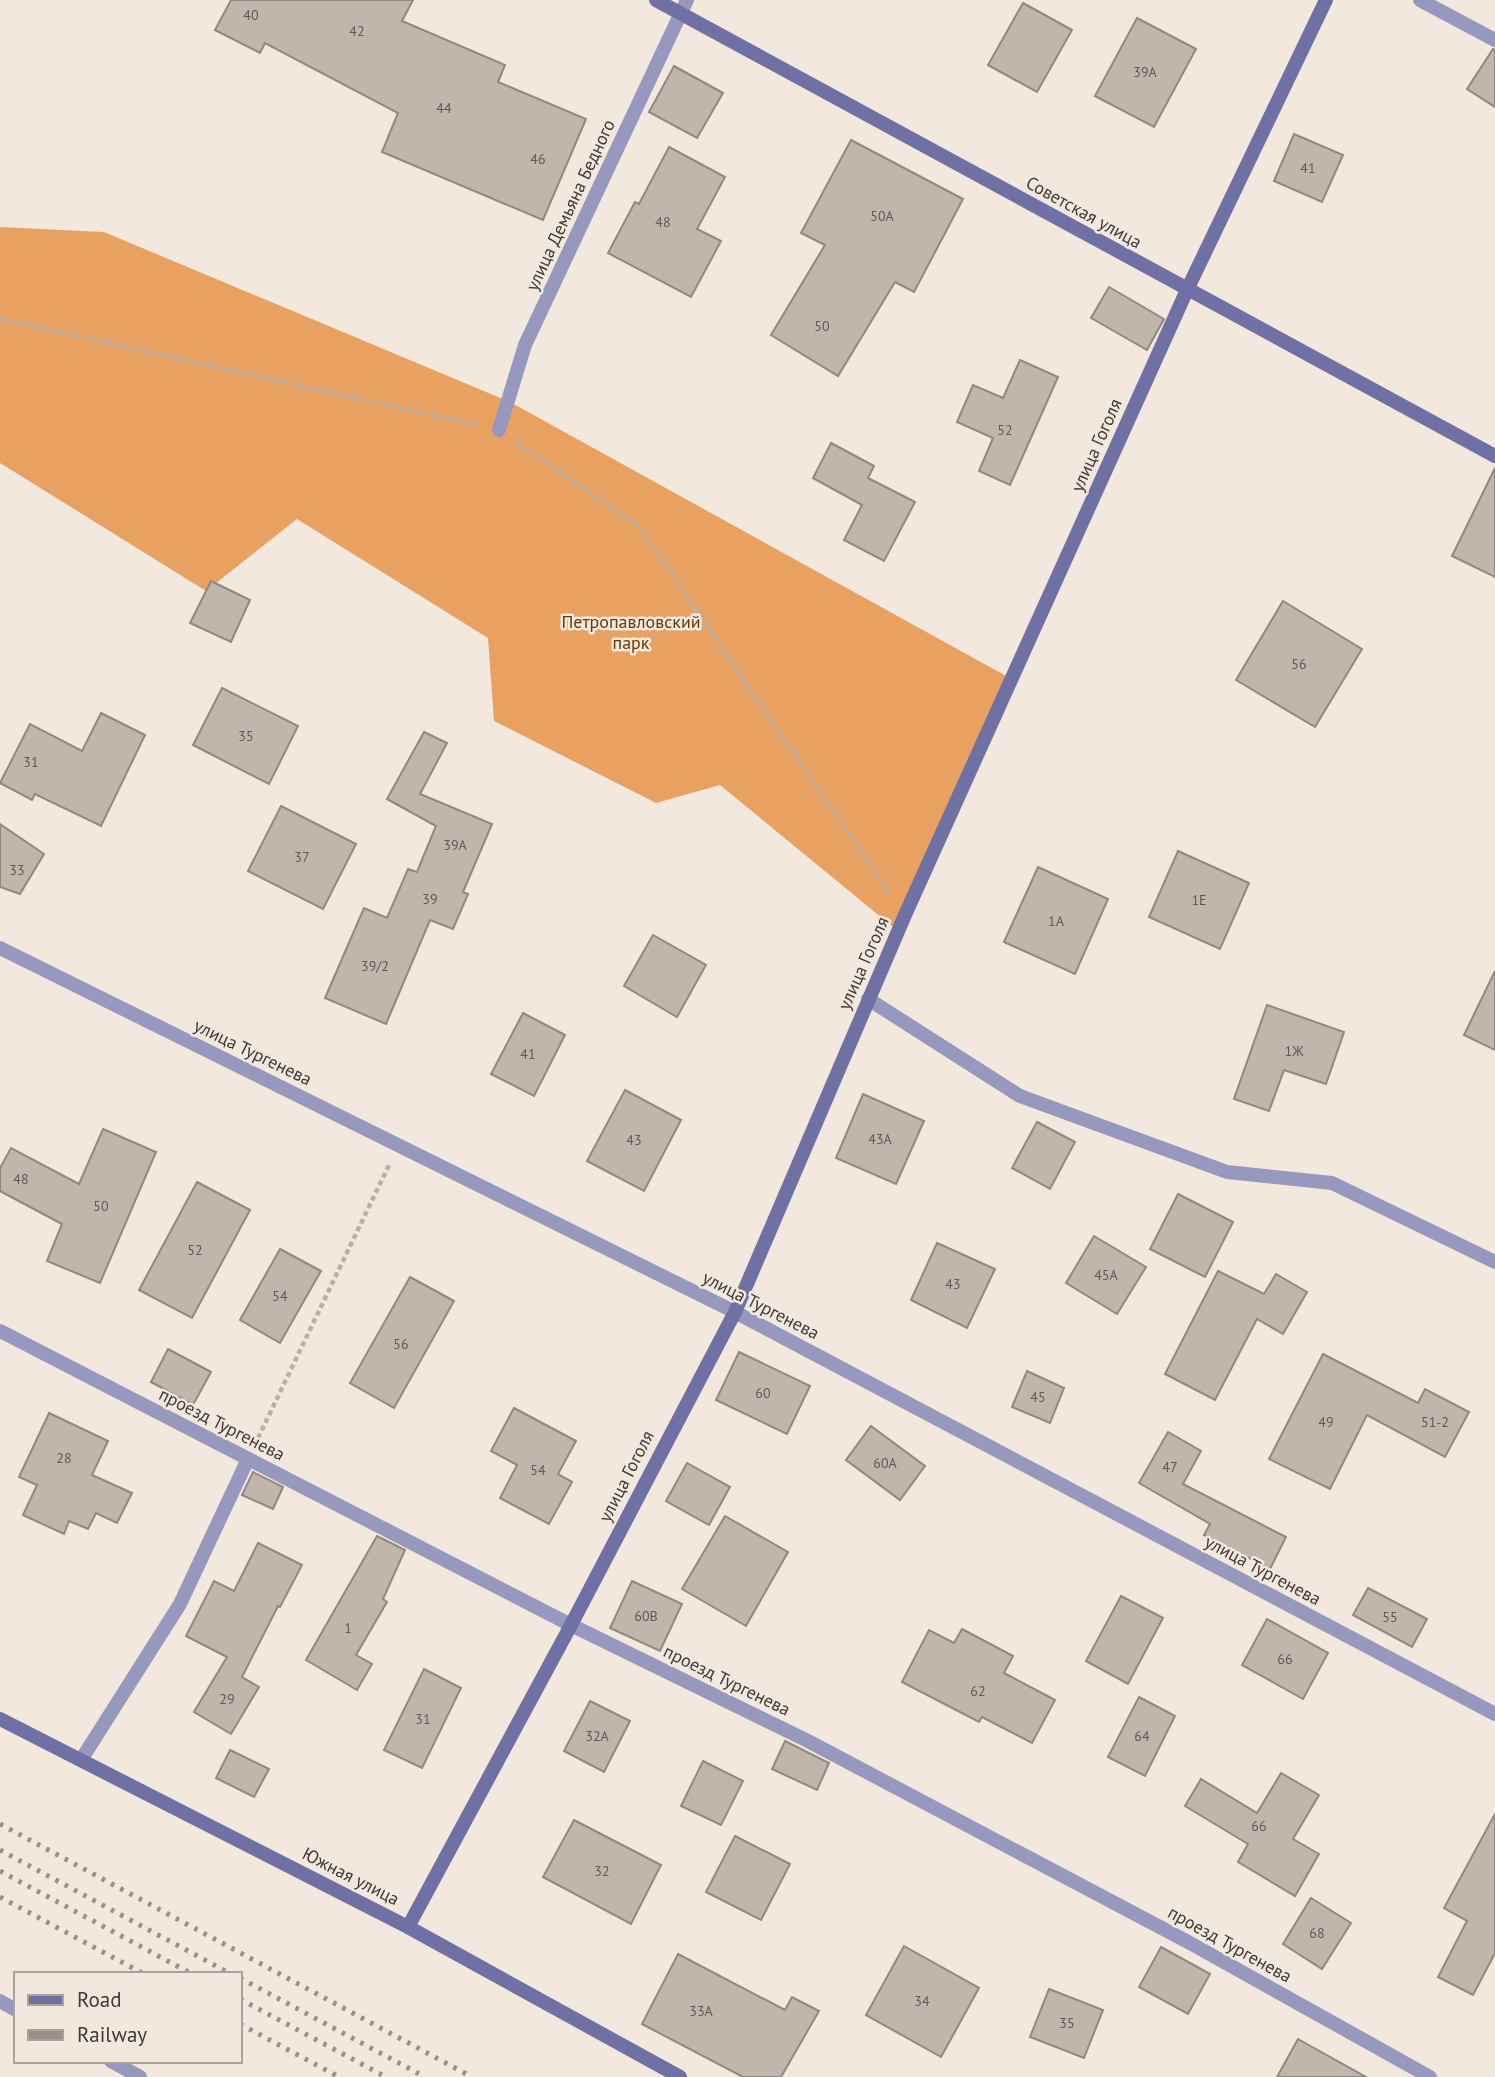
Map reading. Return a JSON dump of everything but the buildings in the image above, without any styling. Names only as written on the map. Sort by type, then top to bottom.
[{"type":"street","name":"Советская улица","points":[[656,0],[684,7],[1188,290],[1495,456]]},
{"type":"street","name":"улица Гоголя","points":[[408,1927],[571,1625],[734,1312],[905,915],[1188,290],[1326,0]]},
{"type":"street","points":[[1420,0],[1495,40]]},
{"type":"street","name":"улица Демьяна Бедного","points":[[499,430],[525,345],[684,7]]},
{"type":"street","name":"улица Тургенева","points":[[0,948],[734,1312],[1495,1714]]},
{"type":"street","points":[[868,999],[1020,1096],[1227,1172],[1332,1184],[1495,1262]]},
{"type":"street","name":"проезд Тургенева","points":[[0,1331],[571,1625],[808,1741],[1201,1949],[1430,2077]]},
{"type":"street","points":[[81,1760],[180,1604],[248,1459]]},
{"type":"street","name":"Южная улица","points":[[0,1719],[408,1927],[680,2077]]},
{"type":"street","points":[[115,2063],[140,2077]]},
{"type":"path","points":[[0,319],[499,430],[640,528],[905,915]]},
{"type":"path","points":[[248,1459],[398,1146]]},
{"type":"green space","name":"Петропавловский парк","points":[[0,227],[104,232],[510,402],[1008,677],[893,927],[720,785],[656,803],[494,721],[488,638],[297,519],[206,591],[0,463]]},
{"type":"railway","points":[[0,1824],[472,2077]]},
{"type":"railway","points":[[0,1850],[227,1972]]},
{"type":"railway","points":[[0,1871],[188,1972]]},
{"type":"railway","points":[[0,1897],[140,1972]]},
{"type":"railway","points":[[242,1979],[425,2077]]},
{"type":"railway","points":[[242,2000],[386,2077]]},
{"type":"railway","points":[[242,2025],[339,2077]]}]
